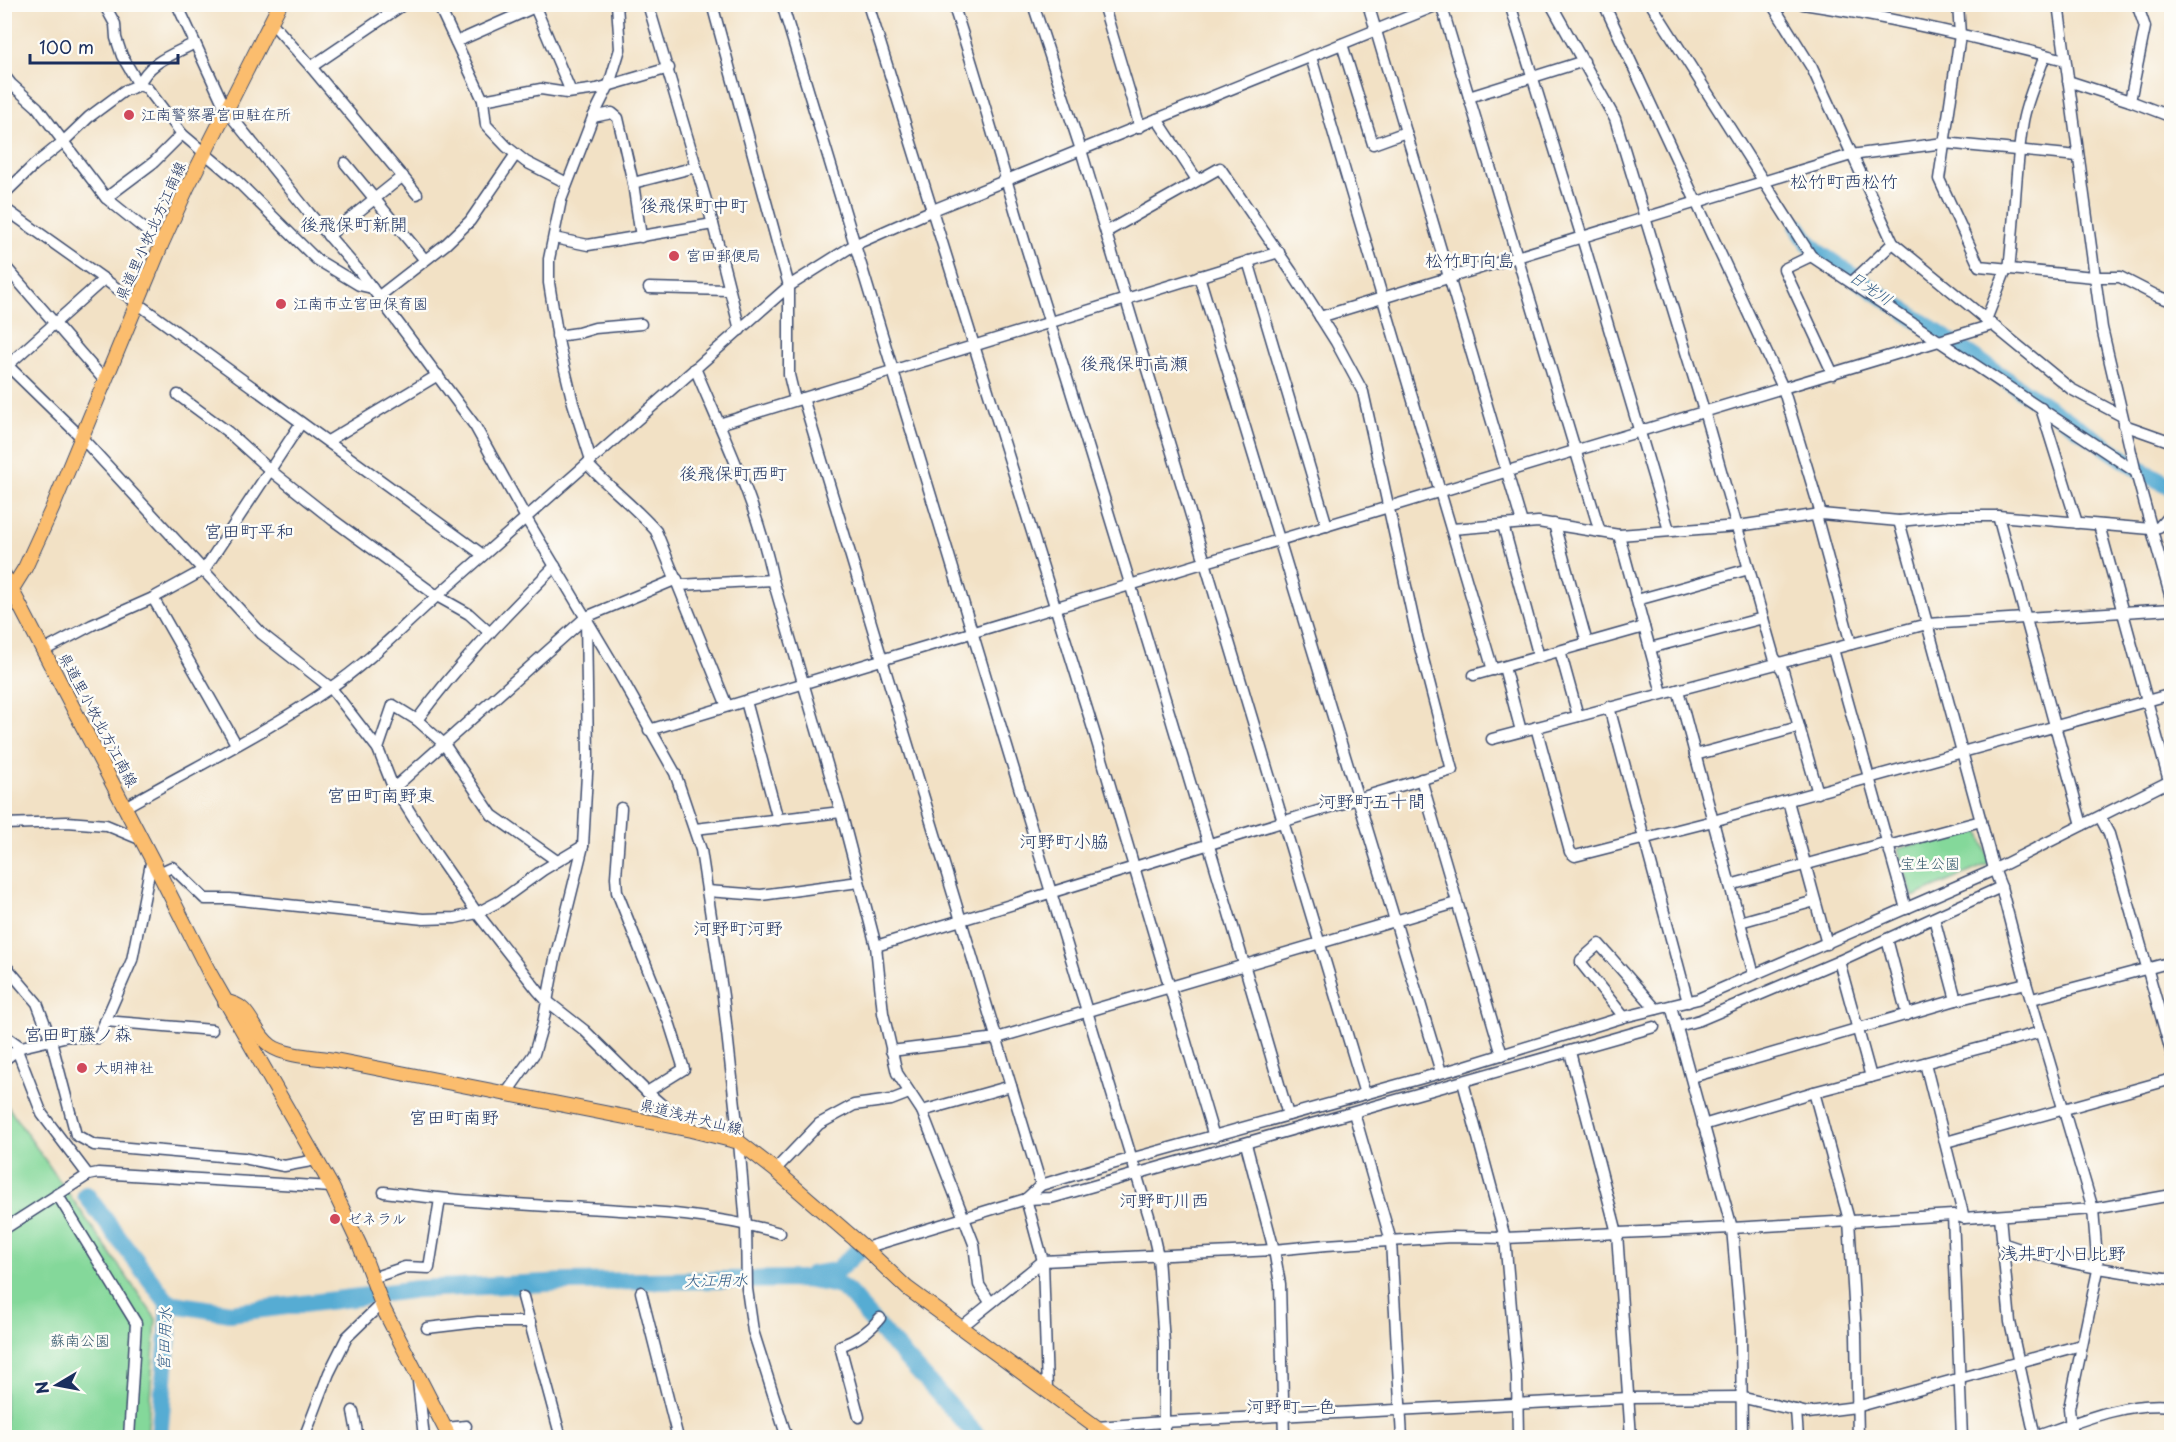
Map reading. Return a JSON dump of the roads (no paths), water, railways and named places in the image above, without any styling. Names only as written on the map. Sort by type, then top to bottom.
[{"type":"main road","name":"県道里小牧北方江南線","points":[[280,4],[205,151],[162,243],[30,558],[8,592],[43,651],[225,1002],[332,1187],[360,1246],[381,1304],[448,1433]]},
{"type":"main road","points":[[4,576],[8,592]]},
{"type":"main road","name":"県道浅井犬山線","points":[[225,1002],[233,1002],[243,1008],[262,1039],[272,1047],[283,1051],[691,1130],[739,1142],[865,1248],[907,1288],[1047,1390],[1093,1432],[1111,1437]]},
{"type":"street","points":[[104,4],[115,24],[116,38],[122,56],[140,85],[147,88],[182,134],[205,151],[316,259],[375,292]]},
{"type":"street","points":[[177,4],[226,110],[375,292],[475,426],[675,773],[701,850],[732,1068],[746,1225],[747,1288],[753,1331],[787,1437]]},
{"type":"street","points":[[311,67],[404,4]]},
{"type":"street","points":[[438,4],[483,99],[486,125],[516,154],[544,173],[567,183]]},
{"type":"street","points":[[617,4],[620,49],[609,85],[593,117],[561,200],[549,260],[549,283],[557,336],[589,461],[597,475],[617,495],[636,508],[656,531],[727,706]]},
{"type":"street","points":[[712,4],[789,286],[789,375],[799,399],[882,660],[1041,1185]]},
{"type":"street","points":[[782,4],[1149,1216],[1158,1256],[1164,1343],[1164,1437]]},
{"type":"street","points":[[868,4],[1135,867],[1214,1137]]},
{"type":"street","points":[[954,4],[1288,1115]]},
{"type":"street","points":[[1033,4],[1106,232],[1365,1094]]},
{"type":"street","points":[[1103,4],[1140,127]]},
{"type":"street","points":[[1368,4],[1522,523]]},
{"type":"street","points":[[125,807],[279,721],[331,688],[375,654],[483,555],[789,286],[854,245],[933,210],[1441,4],[1600,532]]},
{"type":"street","points":[[1510,4],[1669,530]]},
{"type":"street","points":[[1551,4],[1615,119],[1738,526],[1774,657],[1783,671],[1818,793]]},
{"type":"street","points":[[1604,4],[1783,388],[1819,514],[1851,644]]},
{"type":"street","points":[[1651,4],[1767,181],[1811,256],[1854,280],[1946,340],[2041,408],[2135,467]]},
{"type":"street","points":[[1772,4],[1812,68],[1893,243],[2071,389],[2123,420],[2172,442]]},
{"type":"street","points":[[1803,4],[1842,8],[2065,60]]},
{"type":"street","points":[[1842,8],[1862,4]]},
{"type":"street","points":[[1958,4],[1960,35],[1940,179],[1979,266],[2094,277],[2120,277],[2172,301]]},
{"type":"street","points":[[2058,4],[2102,328],[2135,467],[2172,602]]},
{"type":"street","points":[[2130,101],[2145,27],[2137,4]]},
{"type":"street","points":[[649,5],[713,224],[740,330]]},
{"type":"street","points":[[456,42],[535,7],[571,92]]},
{"type":"street","points":[[271,22],[417,194]]},
{"type":"street","points":[[140,85],[144,73],[195,44]]},
{"type":"street","points":[[1342,44],[1373,144],[1406,132]]},
{"type":"street","points":[[649,730],[1704,411],[1783,388],[1790,388],[1946,340],[1989,323],[2008,269],[2024,115],[2045,55]]},
{"type":"street","points":[[1311,57],[1440,492],[1521,731]]},
{"type":"street","points":[[1469,97],[1584,61]]},
{"type":"street","points":[[483,99],[541,89],[571,92],[609,85],[669,68]]},
{"type":"street","points":[[4,75],[37,107],[106,198],[162,243]]},
{"type":"street","points":[[2068,81],[2172,117]]},
{"type":"street","points":[[4,194],[98,110],[124,91],[140,85]]},
{"type":"street","points":[[593,117],[612,113],[618,118],[633,183],[640,237]]},
{"type":"street","points":[[1157,119],[1197,180]]},
{"type":"street","points":[[106,198],[154,162],[182,134]]},
{"type":"street","points":[[1320,317],[1851,155],[1944,143],[2078,156]]},
{"type":"street","points":[[375,292],[425,260],[470,221],[516,154]]},
{"type":"street","points":[[345,163],[425,260]]},
{"type":"street","points":[[633,183],[696,167]]},
{"type":"street","points":[[876,946],[1452,770],[1417,636],[1363,392],[1279,252],[1220,168],[1106,232]]},
{"type":"street","points":[[328,236],[403,176]]},
{"type":"street","points":[[4,208],[483,555]]},
{"type":"street","points":[[554,238],[588,245],[713,224]]},
{"type":"street","points":[[1854,280],[1893,243]]},
{"type":"street","points":[[719,424],[1279,252]]},
{"type":"street","points":[[1811,256],[1784,268],[1833,374]]},
{"type":"street","points":[[1248,261],[1327,526]]},
{"type":"street","points":[[4,265],[105,381]]},
{"type":"street","points":[[1199,276],[1441,1072]]},
{"type":"street","points":[[104,279],[6,364],[81,437],[262,634],[331,688],[378,749],[394,788],[477,913],[547,1001],[584,1030],[647,1092],[691,1130]]},
{"type":"street","points":[[649,288],[728,290]]},
{"type":"street","points":[[557,336],[595,328],[641,324]]},
{"type":"street","points":[[695,368],[765,542],[773,580],[841,812],[876,946],[884,1013],[897,1072],[922,1111],[974,1244],[979,1285],[990,1302]]},
{"type":"street","points":[[328,441],[438,375]]},
{"type":"street","points":[[178,395],[228,432],[270,470],[333,520],[437,596],[469,614],[490,633]]},
{"type":"street","points":[[2041,408],[2077,523]]},
{"type":"street","points":[[43,651],[153,598],[204,570],[301,423]]},
{"type":"street","points":[[1452,529],[1538,522],[1619,535],[1738,526],[1819,514],[1899,521],[1950,516],[1998,516],[2151,529],[2159,527],[2172,512]]},
{"type":"street","points":[[1998,516],[2082,825]]},
{"type":"street","points":[[1899,521],[1994,869],[2001,886],[2026,982],[2093,1209],[2098,1270],[2069,1408],[2072,1437]]},
{"type":"street","points":[[1554,524],[1587,643]]},
{"type":"street","points":[[1503,525],[1539,657]]},
{"type":"street","points":[[1026,1199],[1041,1185],[1502,1056],[1624,1017],[1688,1002],[1827,944],[1994,869],[2170,781],[2099,525]]},
{"type":"street","points":[[1619,535],[1662,693]]},
{"type":"street","points":[[417,720],[437,693],[490,633],[555,566]]},
{"type":"street","points":[[1637,600],[1749,569]]},
{"type":"street","points":[[394,788],[586,617],[678,582],[773,580]]},
{"type":"street","points":[[153,598],[236,744]]},
{"type":"street","points":[[1492,739],[1927,624],[2172,609]]},
{"type":"street","points":[[505,1095],[534,1054],[583,846],[588,756],[586,617]]},
{"type":"street","points":[[1650,648],[1763,618]]},
{"type":"street","points":[[1474,675],[1644,627]]},
{"type":"street","points":[[1833,649],[1905,909]]},
{"type":"street","points":[[1560,651],[1578,716]]},
{"type":"street","points":[[1678,690],[1754,975]]},
{"type":"street","points":[[1536,727],[1570,852],[1575,856],[1818,793],[2172,694]]},
{"type":"street","points":[[746,701],[778,820]]},
{"type":"street","points":[[378,749],[393,705],[432,731],[444,744],[492,815],[557,861]]},
{"type":"street","points":[[1608,708],[1688,1002]]},
{"type":"street","points":[[1695,755],[1799,727]]},
{"type":"street","points":[[1421,779],[1502,1056]]},
{"type":"street","points":[[1788,801],[1827,944]]},
{"type":"street","points":[[621,808],[617,892],[670,1025],[684,1069],[647,1092]]},
{"type":"street","points":[[695,829],[841,812]]},
{"type":"street","points":[[2100,817],[2109,834],[2172,1055]]},
{"type":"street","points":[[1730,885],[1881,844],[1888,846],[1981,821]]},
{"type":"street","points":[[4,824],[67,822],[106,825],[142,840]]},
{"type":"street","points":[[159,873],[172,867],[205,899],[230,899],[424,919],[454,918],[477,913],[500,901],[557,861],[583,846]]},
{"type":"street","points":[[4,1060],[19,1049],[68,1036],[98,1038],[132,960],[152,858]]},
{"type":"street","points":[[707,891],[761,895],[859,882]]},
{"type":"street","points":[[1678,1026],[1700,1020],[1839,961],[2001,886]]},
{"type":"street","points":[[1740,922],[1815,901]]},
{"type":"street","points":[[891,1051],[997,1038],[1245,967],[1456,903]]},
{"type":"street","points":[[1934,918],[1956,1000]]},
{"type":"street","points":[[1887,939],[1907,1015]]},
{"type":"street","points":[[1624,1017],[1581,963],[1581,960],[1599,944],[1656,1010]]},
{"type":"street","points":[[1839,961],[1870,1077]]},
{"type":"street","points":[[2032,999],[2172,962]]},
{"type":"street","points":[[4,964],[37,1003],[51,1040],[76,1136],[94,1145],[243,1158],[284,1166],[316,1160]]},
{"type":"street","points":[[1692,1077],[1956,1000],[2026,982]]},
{"type":"street","points":[[1671,1006],[1732,1228],[1741,1331],[1742,1437]]},
{"type":"street","points":[[105,1021],[212,1030]]},
{"type":"street","points":[[865,1248],[1026,1199],[1051,1198],[1654,1027]]},
{"type":"street","points":[[1703,1125],[1814,1092],[2041,1032]]},
{"type":"street","points":[[4,1035],[19,1049],[42,1114],[88,1176]]},
{"type":"street","points":[[1570,1052],[1617,1233],[1631,1437]]},
{"type":"street","points":[[1925,1063],[1946,1142],[1959,1216],[1962,1437]]},
{"type":"street","points":[[1946,1142],[2064,1111],[2172,1079]]},
{"type":"street","points":[[1462,1082],[1504,1238],[1518,1437]]},
{"type":"street","points":[[922,1111],[1011,1086]]},
{"type":"street","points":[[1814,1092],[1849,1220],[1856,1334],[1858,1437]]},
{"type":"street","points":[[775,1170],[819,1124],[854,1105],[891,1100],[909,1093]]},
{"type":"street","points":[[1354,1113],[1391,1240],[1402,1437]]},
{"type":"street","points":[[1246,1144],[1274,1250],[1280,1284],[1284,1437]]},
{"type":"street","points":[[4,1229],[57,1194],[88,1176],[98,1173],[332,1187]]},
{"type":"street","points":[[384,1192],[441,1199],[694,1215],[736,1221],[780,1233]]},
{"type":"street","points":[[57,1194],[136,1323],[129,1437]]},
{"type":"street","points":[[960,1328],[1043,1262],[1274,1250],[1451,1237],[1504,1238],[1732,1228],[1849,1220],[2000,1216],[2093,1209],[2172,1196]]},
{"type":"street","points":[[372,1278],[405,1267],[429,1268],[441,1199]]},
{"type":"street","points":[[1026,1199],[1043,1262],[1047,1390]]},
{"type":"street","points":[[2000,1216],[2010,1322],[2035,1437],[2130,1408],[2172,1406]]},
{"type":"street","points":[[2002,1243],[2040,1256],[2098,1270],[2172,1279]]},
{"type":"street","points":[[641,1292],[678,1437]]},
{"type":"street","points":[[523,1297],[561,1437]]},
{"type":"street","points":[[304,1437],[329,1373],[347,1337],[381,1304]]},
{"type":"street","points":[[427,1328],[478,1322],[530,1322]]},
{"type":"street","points":[[859,1417],[840,1346],[854,1341],[876,1323]]},
{"type":"street","points":[[1093,1432],[1163,1422],[1629,1398],[1740,1397],[1814,1413],[1856,1407],[2081,1346]]},
{"type":"street","points":[[417,1374],[424,1437]]},
{"type":"street","points":[[1796,1410],[1797,1437]]},
{"type":"street","points":[[353,1411],[358,1437]]},
{"type":"street","points":[[448,1433],[466,1426]]},
{"type":"waterway","name":"日光川","points":[[1798,227],[1820,254],[2142,471],[2172,487]]},
{"type":"waterway","name":"宮田用水","points":[[86,1195],[168,1303],[168,1334],[159,1438]]},
{"type":"waterway","points":[[811,1275],[836,1271],[857,1252]]},
{"type":"waterway","name":"大江用水","points":[[386,1293],[417,1289],[567,1282],[805,1279],[834,1284],[851,1295],[979,1438]]},
{"type":"waterway","name":"大江用水","points":[[168,1303],[230,1313],[368,1296]]},
{"type":"place","name":"江南警察署宮田駐在所","points":[[129,115]]},
{"type":"place","name":"宮田郵便局","points":[[674,256]]},
{"type":"place","name":"江南市立宮田保育園","points":[[281,304]]},
{"type":"place","name":"大明神社","points":[[82,1068]]},
{"type":"place","name":"ゼネラル","points":[[335,1219]]},
{"type":"district","name":"松竹町西松竹","points":[[1844,182]]},
{"type":"district","name":"後飛保町中町","points":[[694,206]]},
{"type":"district","name":"後飛保町新開","points":[[354,225]]},
{"type":"district","name":"松竹町向島","points":[[1470,261]]},
{"type":"district","name":"後飛保町高瀬","points":[[1134,364]]},
{"type":"district","name":"後飛保町西町","points":[[733,474]]},
{"type":"district","name":"宮田町平和","points":[[249,532]]},
{"type":"district","name":"宮田町南野東","points":[[381,796]]},
{"type":"district","name":"河野町五十間","points":[[1372,802]]},
{"type":"district","name":"河野町小脇","points":[[1064,842]]},
{"type":"district","name":"河野町河野","points":[[738,929]]},
{"type":"district","name":"宮田町藤ノ森","points":[[78,1035]]},
{"type":"district","name":"宮田町南野","points":[[454,1118]]},
{"type":"district","name":"河野町川西","points":[[1164,1201]]},
{"type":"district","name":"浅井町小日比野","points":[[2063,1254]]},
{"type":"district","name":"河野町一色","points":[[1291,1407]]},
{"type":"park label","name":"宝生公園","points":[[1930,864]]},
{"type":"park label","name":"蘇南公園","points":[[80,1341]]}]
